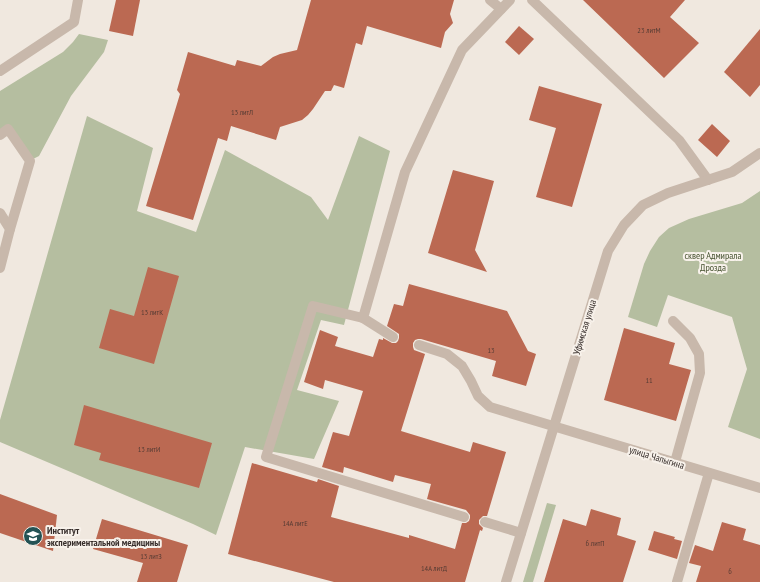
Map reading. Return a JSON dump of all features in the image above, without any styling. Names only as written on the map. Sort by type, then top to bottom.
[{"type":"street","points":[[0,71],[74,22],[78,0]]},
{"type":"street","points":[[490,0],[501,9]]},
{"type":"street","points":[[363,318],[405,172],[462,50],[510,0]]},
{"type":"street","points":[[532,0],[679,140],[708,180]]},
{"type":"street","points":[[0,135],[8,129],[30,161],[0,268]]},
{"type":"street","name":"Уфимская улица","points":[[506,582],[608,251],[624,225],[643,205],[668,193],[732,172],[760,153]]},
{"type":"street","points":[[0,213],[10,229]]},
{"type":"street","points":[[394,337],[363,318],[313,306],[266,457],[464,517]]},
{"type":"street","points":[[673,321],[690,338],[699,354],[700,373],[675,462]]},
{"type":"street","name":"улица Чапыгина","points":[[419,345],[446,354],[462,366],[478,396],[490,407],[760,488]]},
{"type":"street","points":[[677,582],[709,473]]},
{"type":"street","points":[[485,522],[521,533]]},
{"type":"green space","points":[[79,34],[108,40],[104,52],[71,96],[39,156],[31,160],[9,127],[0,132],[0,91],[63,52]]},
{"type":"green space","points":[[87,116],[153,148],[137,211],[196,232],[225,150],[311,197],[328,220],[359,136],[390,151],[344,325],[321,320],[297,390],[339,401],[314,459],[245,447],[216,535],[0,442],[0,420]]},
{"type":"green space","name":"сквер Адмирала Дрозда","points":[[760,191],[760,439],[728,427],[747,369],[732,317],[668,295],[657,327],[628,317],[644,264],[659,237],[669,228],[689,219],[742,203]]},
{"type":"green space","points":[[547,503],[556,505],[533,582],[523,582]]},
{"type":"building","points":[[116,0],[140,0],[133,36],[109,31]]},
{"type":"building","points":[[311,0],[454,0],[450,14],[453,23],[445,32],[441,48],[367,26],[362,45],[356,43],[344,88],[334,85],[331,91],[325,91],[313,109],[302,120],[280,127],[276,140],[231,126],[227,141],[218,138],[193,220],[146,206],[180,94],[177,90],[188,52],[235,66],[237,60],[261,66],[273,57],[297,50]]},
{"type":"building","points":[[583,0],[685,0],[670,17],[699,43],[664,78]]},
{"type":"building","points":[[519,26],[534,39],[519,55],[505,42]]},
{"type":"building","points":[[760,29],[760,85],[750,97],[724,72]]},
{"type":"building","points":[[539,86],[602,104],[572,207],[536,197],[556,128],[529,120]]},
{"type":"building","points":[[712,124],[730,141],[717,157],[698,140]]},
{"type":"building","points":[[453,170],[494,181],[475,250],[487,272],[428,253]]},
{"type":"building","points":[[148,267],[179,276],[154,364],[99,348],[110,309],[134,316]]},
{"type":"building","points":[[409,284],[507,311],[528,351],[536,354],[526,386],[492,376],[496,361],[421,339],[415,340],[413,343],[414,350],[425,354],[401,431],[470,452],[473,442],[506,452],[487,516],[483,516],[479,520],[479,524],[483,528],[482,531],[480,530],[465,582],[334,582],[228,554],[252,463],[317,482],[318,479],[339,486],[331,517],[409,538],[409,535],[455,549],[462,523],[469,521],[470,515],[466,510],[427,499],[431,484],[395,475],[393,482],[344,467],[343,473],[322,467],[333,432],[349,436],[363,391],[325,380],[323,389],[304,382],[320,330],[338,337],[335,346],[373,357],[379,339],[383,340],[383,338],[392,343],[396,343],[399,338],[399,334],[387,326],[394,304],[403,306]]},
{"type":"building","points":[[624,328],[675,343],[669,364],[691,370],[676,421],[604,400]]},
{"type":"building","points":[[84,405],[212,443],[199,488],[99,460],[101,453],[74,445]]},
{"type":"building","points":[[0,494],[57,515],[53,551],[0,533]]},
{"type":"building","points":[[591,509],[621,518],[617,535],[636,541],[623,582],[544,582],[563,519],[586,526]]},
{"type":"building","points":[[102,519],[188,545],[177,582],[137,582],[143,563],[93,549]]},
{"type":"building","points":[[722,522],[746,529],[743,540],[760,545],[760,582],[696,582],[701,566],[689,563],[695,545],[713,551]]},
{"type":"building","points":[[654,531],[675,537],[674,539],[682,541],[677,559],[648,550]]},
{"type":"place","name":"Институт экспериментальной медицины","points":[[33,536]]}]
